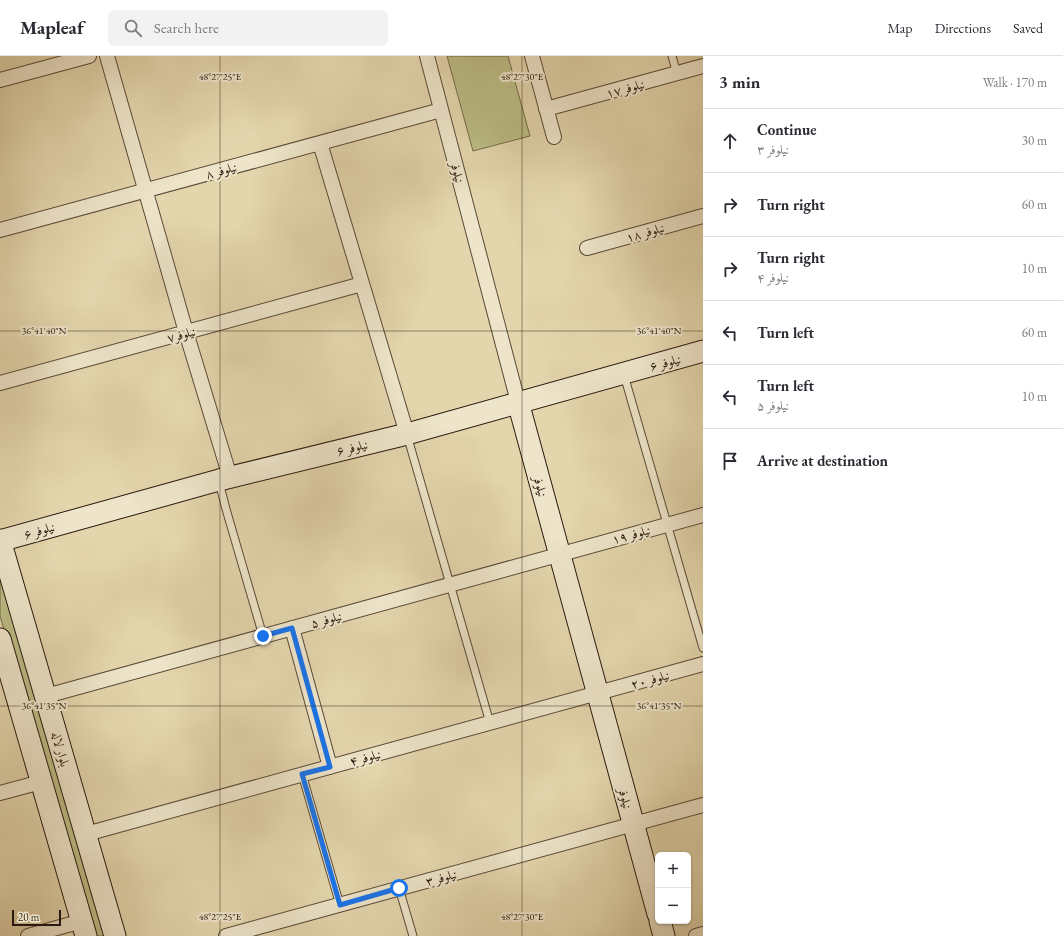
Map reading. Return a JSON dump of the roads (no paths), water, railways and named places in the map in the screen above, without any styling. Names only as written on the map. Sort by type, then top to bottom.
[{"type":"street","points":[[0,80],[89,56]]},
{"type":"street","points":[[107,56],[186,332],[225,478]]},
{"type":"street","name":"نیلوفر","points":[[427,56],[518,402],[655,903]]},
{"type":"street","points":[[532,56],[554,137]]},
{"type":"street","name":"نیلوفر ۱۷","points":[[546,109],[703,66]]},
{"type":"street","name":"نیلوفر ۸","points":[[0,230],[441,110]]},
{"type":"street","points":[[320,143],[407,434]]},
{"type":"street","name":"نیلوفر ۱۸","points":[[587,248],[703,216]]},
{"type":"street","name":"نیلوفر۷","points":[[0,383],[362,284]]},
{"type":"street","name":"نیلوفر ۶","points":[[0,541],[225,478],[407,434],[703,351]]},
{"type":"street","name":"نیلوفر ۱۹","points":[[560,554],[703,514]]},
{"type":"street","name":"بلوار لاله","points":[[0,541],[115,936]]},
{"type":"street","name":"نیلوفر ۵","points":[[46,696],[560,554]]},
{"type":"street","points":[[292,628],[330,767]]},
{"type":"street","points":[[0,642],[84,929],[28,936]]},
{"type":"street","name":"نیلوفر ۲۰","points":[[598,693],[703,664]]},
{"type":"street","name":"نیلوفر ۴","points":[[86,834],[598,693]]},
{"type":"street","points":[[0,793],[41,782]]},
{"type":"street","name":"نیلوفر ۳","points":[[226,936],[703,805]]},
{"type":"street","points":[[661,924],[664,936]]},
{"type":"street","points":[[696,936],[703,934]]},
{"type":"lane","points":[[672,56],[677,74]]},
{"type":"lane","points":[[624,373],[703,648]]},
{"type":"lane","points":[[407,434],[490,723]]},
{"type":"lane","points":[[225,478],[226,509],[263,636]]},
{"type":"lane","points":[[302,774],[340,905]]},
{"type":"lane","points":[[399,888],[413,936]]}]
